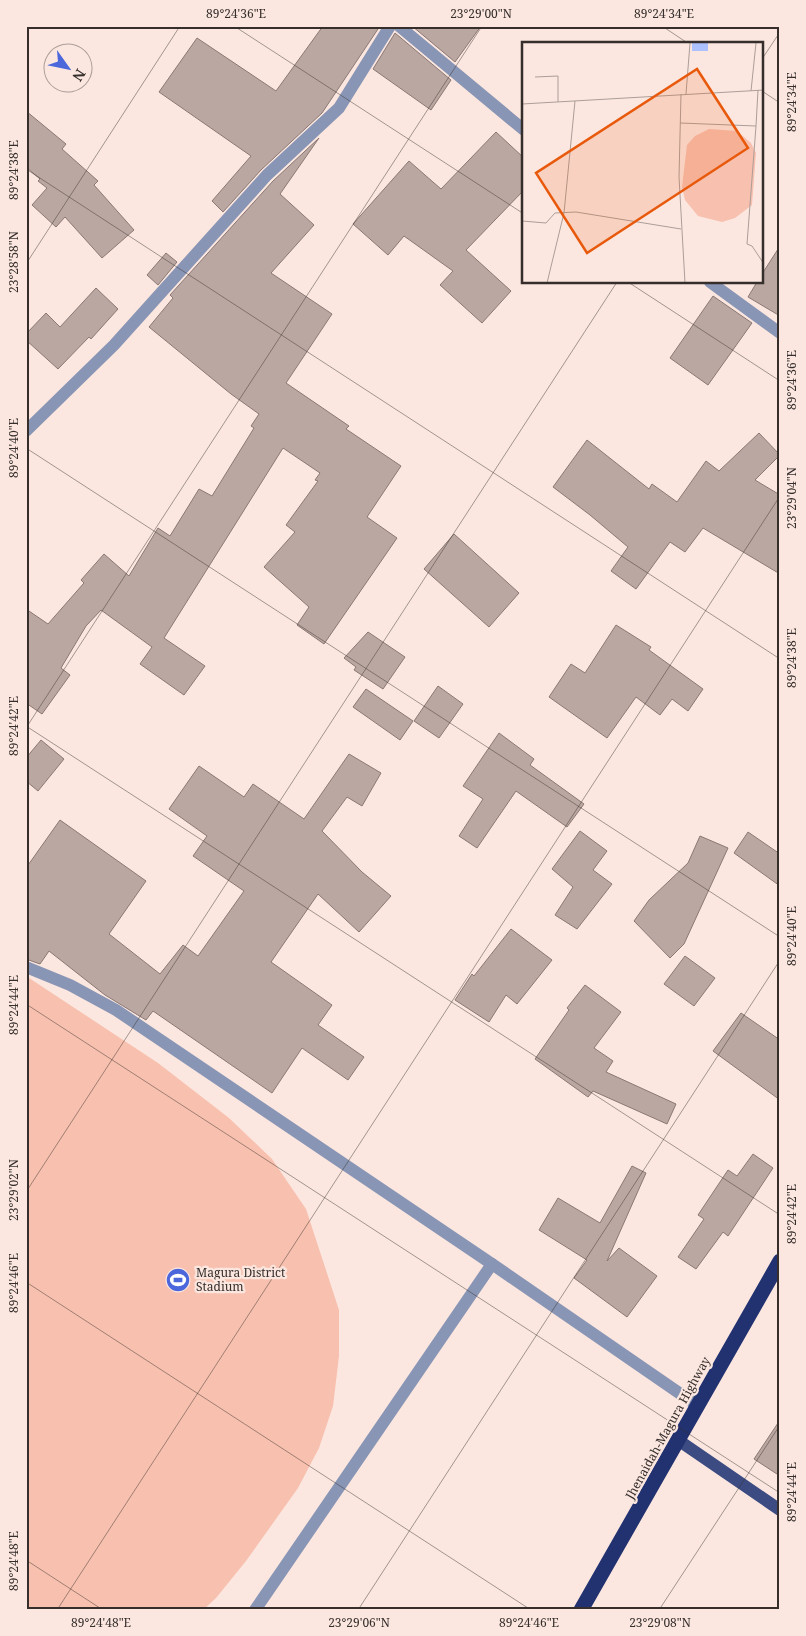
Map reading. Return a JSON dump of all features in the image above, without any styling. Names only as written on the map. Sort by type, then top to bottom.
[{"type":"highway","name":"Jhenaidah-Magura Highway","points":[[581,1610],[780,1261]]},
{"type":"main road","points":[[678,1440],[780,1510]]},
{"type":"street","points":[[26,431],[114,345],[267,174],[339,108],[390,26]]},
{"type":"street","points":[[399,26],[522,128]]},
{"type":"street","points":[[713,284],[780,333]]},
{"type":"street","points":[[26,967],[70,985],[116,1010],[492,1264],[698,1406]]},
{"type":"street","points":[[255,1610],[492,1264]]},
{"type":"shaded area","name":"Magura District Stadium","points":[[26,976],[158,1063],[229,1118],[272,1159],[306,1209],[339,1310],[339,1356],[333,1406],[319,1448],[298,1488],[246,1561],[216,1598],[203,1610],[26,1610]]},
{"type":"building","points":[[323,26],[380,26],[322,113],[261,170],[223,212],[212,201],[251,156],[159,92],[197,38],[276,91]]},
{"type":"building","points":[[412,26],[481,26],[455,62]]},
{"type":"building","points":[[395,33],[451,80],[431,110],[373,69]]},
{"type":"building","points":[[26,111],[66,144],[62,149],[98,181],[94,185],[134,230],[102,258],[65,217],[56,227],[32,205],[47,188],[26,167]]},
{"type":"building","points":[[496,132],[522,156],[522,192],[466,250],[511,291],[482,323],[440,285],[453,271],[404,236],[388,255],[353,224],[409,161],[441,189]]},
{"type":"building","points":[[319,138],[280,194],[314,225],[271,273],[332,314],[286,383],[349,426],[346,429],[401,466],[367,517],[397,538],[324,644],[297,625],[309,607],[264,567],[295,532],[286,525],[318,481],[315,480],[320,473],[283,448],[164,638],[205,666],[184,695],[140,664],[152,647],[101,610],[86,626],[61,668],[70,675],[42,714],[26,703],[26,609],[48,624],[84,583],[81,580],[104,554],[129,576],[158,528],[170,536],[199,489],[212,496],[254,428],[251,426],[259,414],[231,394],[149,327],[173,298],[170,295],[273,181]]},
{"type":"building","points":[[780,246],[780,316],[748,297],[756,284],[764,284],[764,271]]},
{"type":"building","points":[[166,253],[177,262],[158,285],[147,275]]},
{"type":"building","points":[[96,288],[118,309],[91,339],[89,337],[58,369],[26,340],[26,334],[46,313],[60,327]]},
{"type":"building","points":[[713,296],[752,323],[708,385],[670,358]]},
{"type":"building","points":[[759,433],[780,455],[755,480],[780,495],[780,574],[703,528],[685,552],[670,542],[636,589],[611,571],[628,547],[553,487],[587,440],[649,489],[652,484],[677,502],[706,461],[719,471]]},
{"type":"building","points":[[454,534],[519,593],[489,627],[424,569]]},
{"type":"building","points":[[616,625],[651,647],[649,650],[703,689],[688,711],[672,699],[660,715],[636,697],[607,738],[549,697],[571,664],[585,673]]},
{"type":"building","points":[[368,632],[405,657],[383,689],[354,670],[356,667],[344,658]]},
{"type":"building","points":[[438,686],[463,704],[439,738],[414,721]]},
{"type":"building","points":[[366,689],[413,721],[400,740],[353,707]]},
{"type":"building","points":[[499,733],[534,759],[530,765],[584,804],[567,827],[516,791],[477,848],[459,836],[483,799],[463,786]]},
{"type":"building","points":[[41,740],[64,759],[38,791],[26,781],[26,758]]},
{"type":"building","points":[[349,754],[381,773],[362,806],[347,797],[322,831],[362,872],[391,896],[359,932],[318,894],[271,962],[332,1005],[318,1025],[364,1057],[348,1080],[302,1048],[272,1093],[153,1011],[146,1020],[105,995],[49,951],[40,964],[26,959],[26,868],[60,820],[146,881],[109,934],[160,974],[183,945],[198,956],[244,891],[193,856],[207,836],[169,809],[199,766],[244,797],[253,784],[304,819]]},
{"type":"building","points":[[580,831],[607,851],[593,870],[612,884],[577,929],[555,915],[573,887],[552,869]]},
{"type":"building","points":[[748,832],[780,854],[780,886],[734,853]]},
{"type":"building","points":[[700,836],[728,848],[684,944],[670,958],[634,921],[649,900],[688,863]]},
{"type":"building","points":[[511,929],[552,960],[517,1004],[506,995],[489,1022],[455,1000],[472,974],[474,976]]},
{"type":"building","points":[[685,956],[715,978],[694,1006],[664,984]]},
{"type":"building","points":[[585,985],[621,1012],[594,1048],[613,1061],[606,1072],[676,1104],[667,1124],[593,1091],[588,1097],[535,1059],[569,1010],[567,1008]]},
{"type":"building","points":[[741,1013],[780,1040],[780,1100],[713,1051]]},
{"type":"building","points":[[753,1154],[773,1168],[728,1236],[723,1232],[696,1269],[678,1257],[704,1219],[698,1215],[728,1170],[737,1176]]},
{"type":"building","points":[[632,1166],[646,1173],[607,1261],[619,1248],[657,1276],[627,1317],[574,1278],[587,1260],[539,1230],[558,1198],[600,1223]]},
{"type":"building","points":[[780,1420],[780,1476],[754,1459]]},
{"type":"place","name":"Magura District Stadium","points":[[178,1280]]}]
